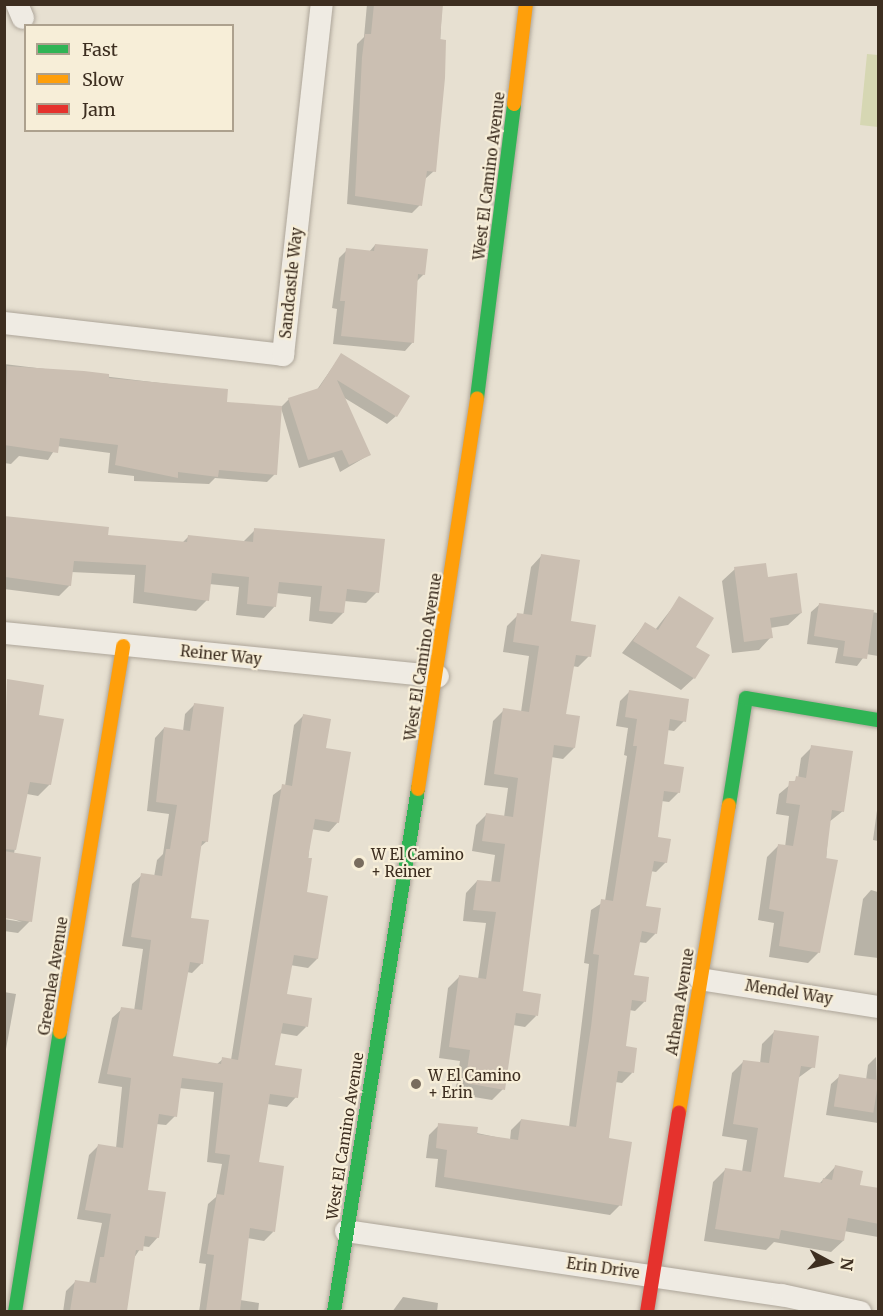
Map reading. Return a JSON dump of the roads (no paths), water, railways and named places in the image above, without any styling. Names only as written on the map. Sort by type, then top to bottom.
[{"type":"street","name":"Sandcastle Way","points":[[4,323],[283,355],[322,4]]},
{"type":"street","name":"West El Camino Avenue","points":[[334,1311],[438,676],[464,503],[526,4]]},
{"type":"street","name":"Reiner Way","points":[[4,633],[438,676]]},
{"type":"street","name":"Greenlea Avenue","points":[[15,1311],[123,646]]},
{"type":"street","name":"Athena Avenue","points":[[647,1311],[746,698],[879,720]]},
{"type":"street","name":"Mendel Way","points":[[700,978],[879,1007]]},
{"type":"street","name":"Erin Drive","points":[[346,1231],[652,1275],[860,1311]]},
{"type":"place","name":"W El Camino + Reiner","points":[[359,863]]},
{"type":"place","name":"W El Camino + Erin","points":[[416,1084]]}]
